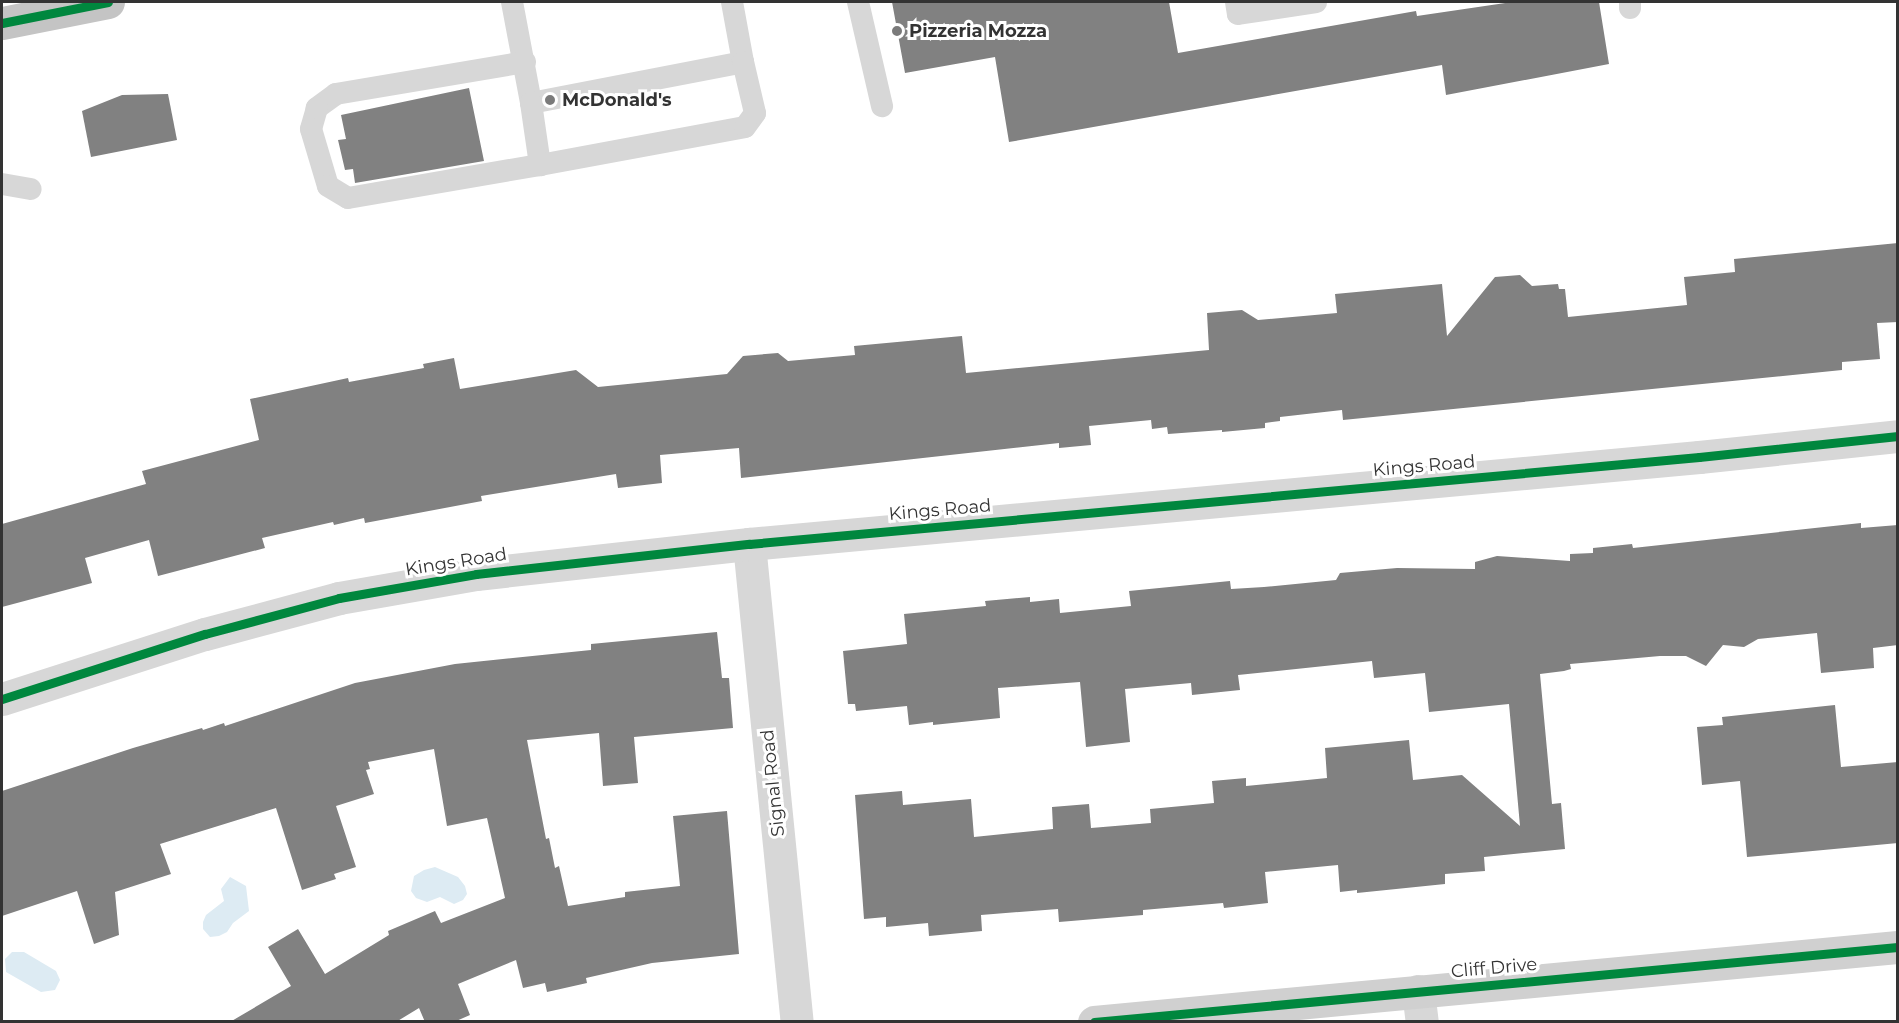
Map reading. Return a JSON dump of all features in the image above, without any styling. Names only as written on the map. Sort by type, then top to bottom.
[{"type":"highway","points":[[2,23],[108,2]]},
{"type":"street","name":"Kings Road","points":[[2,699],[205,634],[339,598],[476,574],[749,544],[1699,457],[1898,436]]},
{"type":"street","name":"Signal Road","points":[[749,544],[797,1022]]},
{"type":"street","name":"Cliff Drive","points":[[1094,1022],[1420,1006],[1898,946]]},
{"type":"lane","points":[[512,2],[525,62],[540,165]]},
{"type":"lane","points":[[525,62],[336,94],[317,108],[310,129],[328,186],[348,198],[745,127],[755,113],[732,2]]},
{"type":"lane","points":[[858,2],[882,106]]},
{"type":"lane","points":[[1237,8],[1316,2]]},
{"type":"lane","points":[[531,103],[743,62]]},
{"type":"lane","points":[[2,184],[31,189]]},
{"type":"shaded area","points":[[435,867],[458,877],[465,886],[467,894],[463,900],[454,904],[440,897],[427,902],[416,898],[411,891],[414,876]]},
{"type":"shaded area","points":[[230,877],[246,886],[249,911],[233,923],[227,932],[210,937],[203,929],[203,922],[206,915],[224,901],[221,889]]},
{"type":"shaded area","points":[[12,952],[24,952],[56,971],[60,980],[55,990],[41,992],[6,972],[5,959]]},
{"type":"building","points":[[892,2],[1169,2],[1178,53],[1416,11],[1417,16],[1512,2],[1599,2],[1609,64],[1446,95],[1442,65],[1009,142],[995,57],[905,73]]},
{"type":"building","points":[[469,88],[484,161],[355,183],[353,169],[345,170],[338,140],[346,139],[341,115]]},
{"type":"building","points":[[168,94],[177,140],[91,157],[82,111],[122,95]]},
{"type":"building","points":[[1898,243],[1898,322],[1877,323],[1880,359],[1842,362],[1842,370],[1343,420],[1342,410],[1280,417],[1280,421],[1265,423],[1265,428],[1222,432],[1222,430],[1168,434],[1167,427],[1152,429],[1151,420],[1089,426],[1091,445],[1059,448],[1059,443],[741,478],[739,448],[660,455],[662,483],[618,488],[616,474],[481,496],[482,501],[365,523],[364,518],[334,525],[333,522],[262,538],[265,548],[158,576],[149,540],[85,558],[92,583],[2,607],[2,524],[146,484],[142,471],[259,440],[250,399],[348,378],[349,382],[424,368],[423,364],[454,358],[460,389],[576,370],[598,387],[727,374],[743,356],[778,353],[788,361],[855,355],[854,346],[962,336],[966,373],[1209,350],[1207,313],[1242,310],[1258,320],[1337,313],[1335,294],[1442,284],[1447,336],[1495,277],[1520,275],[1532,286],[1558,284],[1559,289],[1565,289],[1568,317],[1687,305],[1684,277],[1735,272],[1734,259]]},
{"type":"building","points":[[1861,523],[1861,528],[1898,525],[1898,645],[1873,648],[1874,668],[1821,673],[1817,633],[1758,639],[1744,647],[1723,645],[1706,666],[1686,656],[1660,656],[1570,664],[1571,669],[1540,674],[1552,804],[1561,803],[1565,849],[1484,857],[1485,871],[1445,874],[1445,884],[1357,893],[1357,890],[1340,892],[1338,865],[1265,872],[1268,903],[1224,908],[1223,903],[1143,910],[1143,915],[1059,922],[1058,909],[981,915],[982,931],[929,936],[928,923],[886,927],[886,917],[864,919],[855,795],[902,791],[903,805],[971,799],[974,837],[1053,829],[1052,807],[1089,804],[1091,828],[1151,823],[1150,809],[1214,803],[1212,781],[1246,778],[1246,786],[1327,778],[1325,748],[1409,740],[1413,780],[1462,775],[1520,826],[1509,704],[1429,712],[1425,673],[1374,678],[1372,661],[1238,675],[1240,690],[1192,695],[1191,683],[1125,689],[1130,742],[1086,747],[1080,682],[998,688],[1000,718],[933,725],[933,722],[909,725],[907,706],[856,711],[855,704],[848,704],[843,651],[907,644],[904,614],[986,606],[985,601],[1030,597],[1030,602],[1059,599],[1060,613],[1131,606],[1129,591],[1230,581],[1231,589],[1264,587],[1336,580],[1340,573],[1397,568],[1475,569],[1475,562],[1497,556],[1570,561],[1570,554],[1593,553],[1593,548],[1632,544],[1633,548]]},
{"type":"building","points":[[717,632],[722,678],[729,678],[733,728],[634,737],[638,783],[603,786],[599,733],[527,740],[546,839],[549,838],[555,868],[559,866],[568,906],[625,897],[625,892],[680,886],[673,816],[727,811],[739,954],[652,963],[586,978],[587,983],[547,992],[545,983],[523,988],[516,960],[458,984],[470,1015],[454,1022],[425,1022],[419,1008],[396,1022],[230,1022],[291,986],[268,947],[298,929],[325,974],[389,935],[388,931],[435,911],[441,923],[505,898],[487,818],[447,826],[434,749],[368,762],[370,769],[366,770],[374,794],[336,806],[356,867],[334,874],[336,879],[302,890],[276,808],[160,844],[171,874],[115,892],[119,935],[94,944],[77,891],[2,916],[2,791],[133,748],[202,728],[203,730],[224,723],[225,726],[355,683],[455,664],[591,650],[591,644]]},
{"type":"building","points":[[1835,705],[1841,767],[1898,762],[1898,843],[1747,857],[1740,781],[1702,785],[1697,727],[1723,725],[1722,717]]},
{"type":"cycle path","points":[[2,23],[108,2]]},
{"type":"cycle path","points":[[2,699],[205,634],[339,598],[476,574],[749,544],[1699,457],[1898,436]]},
{"type":"cycle path","points":[[1094,1022],[1898,947]]},
{"type":"place","name":"Pizzeria Mozza","points":[[897,31]]},
{"type":"place","name":"McDonald's","points":[[550,100]]}]
